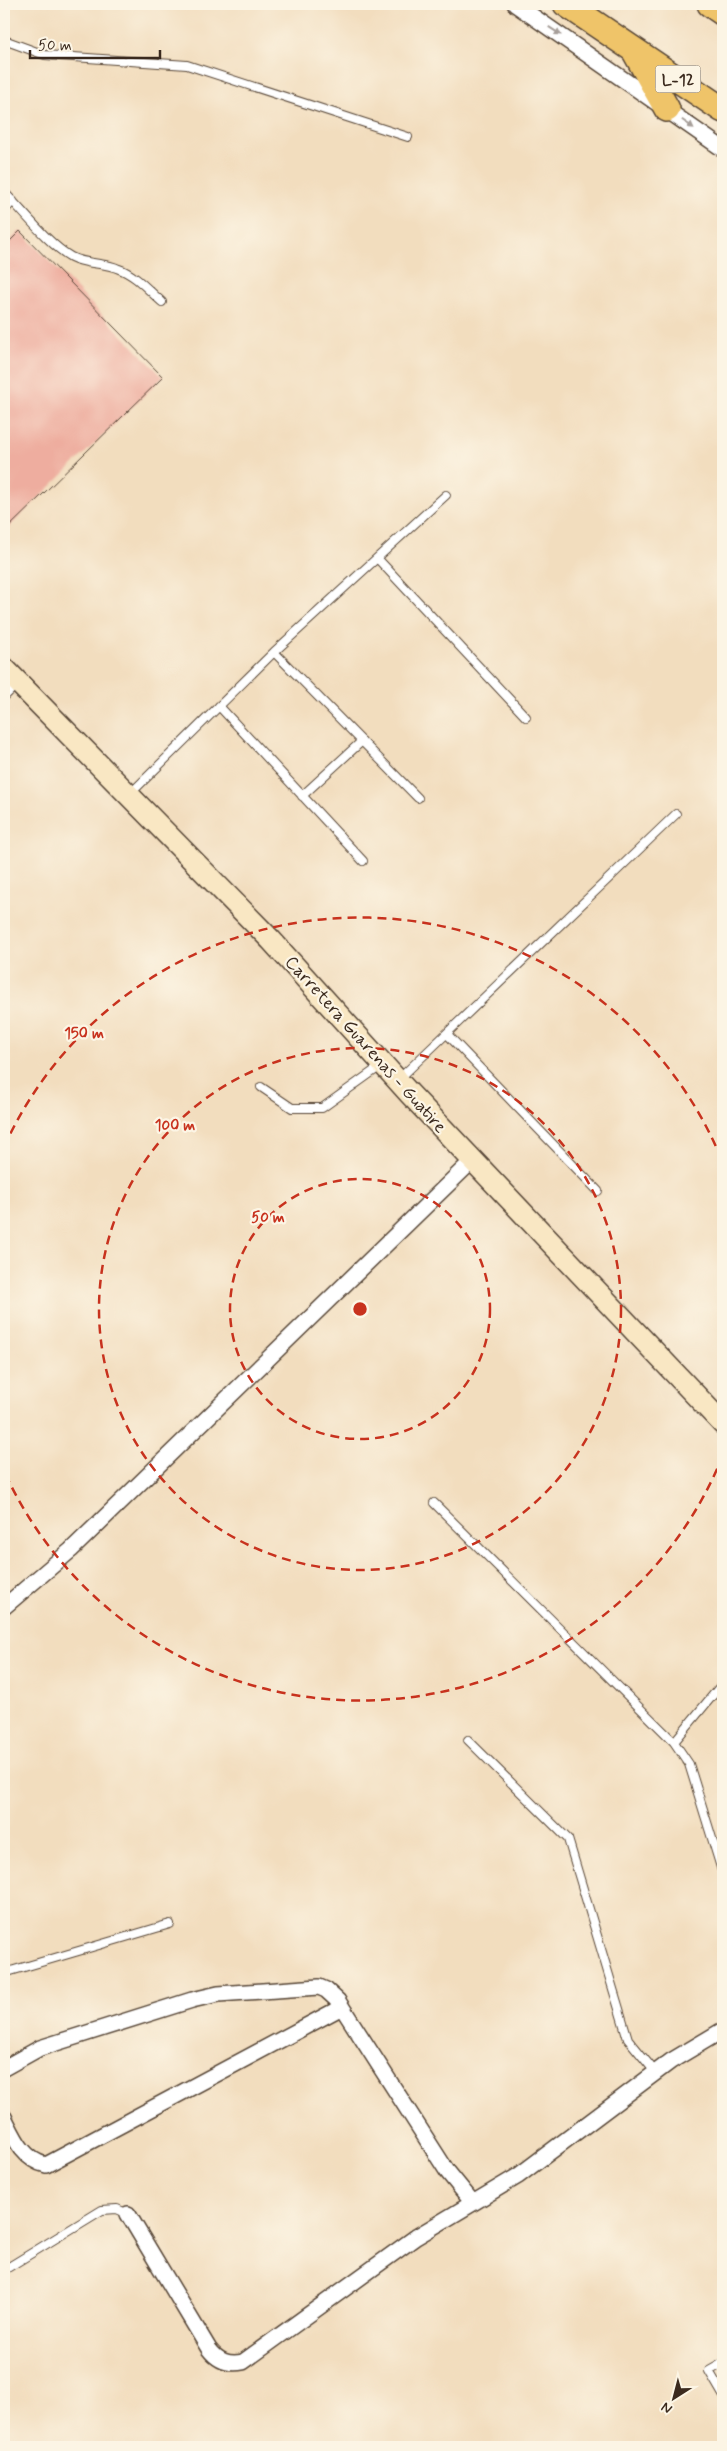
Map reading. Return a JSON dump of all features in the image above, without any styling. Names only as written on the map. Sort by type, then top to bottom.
[{"type":"highway","name":"L-12","points":[[566,4],[723,110]]},
{"type":"highway","points":[[710,4],[723,13]]},
{"type":"highway","points":[[633,48],[667,109]]},
{"type":"main road","name":"Carretera Guarenas - Guatire","points":[[4,668],[11,690],[129,795],[270,940],[383,1064],[723,1424]]},
{"type":"street","name":"L-12","points":[[515,4],[723,149]]},
{"type":"street","points":[[4,1607],[71,1550],[473,1160]]},
{"type":"street","points":[[4,2068],[40,2048],[162,2008],[218,1994],[319,1987],[334,1996],[342,2007],[447,2171],[473,2203]]},
{"type":"street","points":[[4,2118],[25,2154],[36,2163],[46,2165],[342,2007]]},
{"type":"street","points":[[128,2214],[209,2349],[221,2361],[236,2363],[249,2359],[416,2237],[518,2176],[656,2073],[723,2030]]},
{"type":"lane","points":[[4,40],[45,55],[187,66],[408,137]]},
{"type":"lane","points":[[4,192],[70,257],[91,264],[118,268],[129,274],[162,302]]},
{"type":"lane","points":[[4,211],[13,201]]},
{"type":"lane","points":[[129,795],[274,652],[446,495]]},
{"type":"lane","points":[[377,558],[526,717]]},
{"type":"lane","points":[[274,652],[418,798]]},
{"type":"lane","points":[[219,706],[364,861]]},
{"type":"lane","points":[[302,796],[362,740]]},
{"type":"lane","points":[[398,1080],[676,814]]},
{"type":"lane","points":[[447,1034],[598,1191]]},
{"type":"lane","points":[[261,1087],[292,1108],[322,1108],[383,1064]]},
{"type":"lane","points":[[434,1503],[674,1742],[689,1764],[723,1874]]},
{"type":"lane","points":[[674,1742],[723,1683]]},
{"type":"lane","points":[[468,1740],[568,1839],[628,2039],[656,2073]]},
{"type":"lane","points":[[4,1973],[170,1924]]},
{"type":"lane","points":[[4,2270],[102,2210],[117,2209],[128,2214]]},
{"type":"lane","points":[[723,2363],[709,2371],[723,2395]]},
{"type":"building","points":[[20,231],[163,377],[4,532],[4,247]]}]
